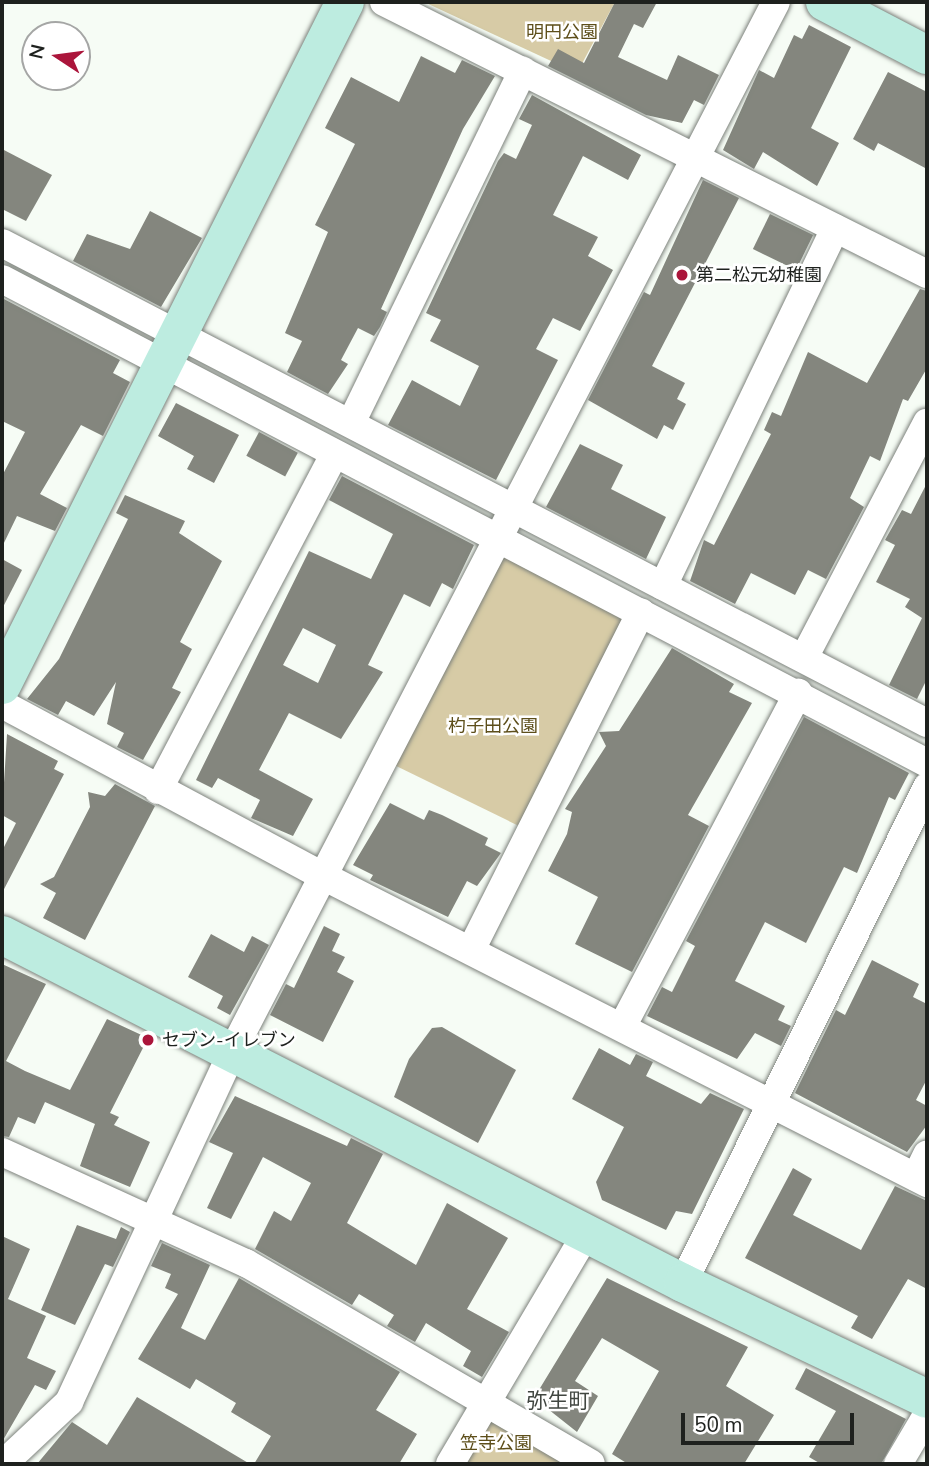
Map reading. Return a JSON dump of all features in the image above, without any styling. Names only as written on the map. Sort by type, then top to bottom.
[{"type":"street","points":[[2,685],[345,2]]},
{"type":"street","points":[[384,2],[927,274]]},
{"type":"street","points":[[2,1464],[69,1402],[233,1050],[518,510],[776,2]]},
{"type":"street","points":[[825,2],[927,55]]},
{"type":"street","points":[[351,424],[523,71]]},
{"type":"street","points":[[663,586],[835,228]]},
{"type":"street","points":[[2,243],[173,349],[334,455],[798,693],[927,763]]},
{"type":"street","points":[[2,279],[351,424],[663,586],[806,654],[927,723]]},
{"type":"street","points":[[806,654],[927,423]]},
{"type":"street","points":[[158,790],[334,455]]},
{"type":"street","points":[[471,950],[641,612]]},
{"type":"street","points":[[622,1027],[798,693]]},
{"type":"street","points":[[2,704],[158,790],[323,876],[769,1102],[923,1171]]},
{"type":"street","points":[[683,1283],[769,1102],[927,787]]},
{"type":"street","points":[[2,935],[588,1231],[683,1283],[927,1399]]},
{"type":"street","points":[[2,1152],[246,1263],[591,1464]]},
{"type":"street","points":[[450,1464],[588,1231]]},
{"type":"street","points":[[898,1464],[927,1415]]},
{"type":"green space","name":"明円公園","points":[[424,2],[615,2],[577,73]]},
{"type":"green space","name":"杓子田公園","points":[[502,544],[638,610],[530,831],[394,765]]},
{"type":"green space","name":"笠寺公園","points":[[493,1417],[572,1464],[460,1464]]},
{"type":"building","points":[[615,2],[657,2],[643,28],[634,24],[618,57],[667,80],[678,55],[719,75],[704,105],[694,100],[682,123],[646,115],[548,66],[558,49],[584,63]]},
{"type":"building","points":[[809,25],[851,47],[811,128],[839,143],[817,186],[763,152],[754,169],[723,150],[759,70],[774,78],[794,35],[802,39]]},
{"type":"building","points":[[421,56],[455,73],[462,60],[495,76],[463,129],[381,309],[387,312],[380,327],[374,336],[358,328],[341,360],[348,364],[328,394],[287,372],[302,341],[285,333],[328,232],[315,225],[355,144],[325,128],[351,77],[399,102]]},
{"type":"building","points":[[888,72],[927,92],[927,169],[878,143],[874,151],[853,139]]},
{"type":"building","points":[[532,95],[641,155],[628,180],[583,156],[553,215],[598,237],[588,256],[613,270],[580,331],[553,318],[536,349],[558,360],[496,480],[388,425],[412,380],[460,406],[479,366],[430,341],[441,320],[426,313],[498,161],[504,153],[516,159],[532,125],[519,119]]},
{"type":"building","points":[[2,149],[52,175],[26,221],[2,209]]},
{"type":"building","points":[[703,180],[739,198],[652,366],[685,383],[677,399],[686,404],[673,430],[664,425],[657,439],[588,400],[644,292],[650,295]]},
{"type":"building","points":[[150,211],[202,238],[161,307],[73,261],[87,234],[130,249]]},
{"type":"building","points":[[770,214],[813,235],[796,270],[753,249]]},
{"type":"building","points":[[920,289],[927,291],[927,368],[908,401],[903,399],[880,461],[870,456],[850,498],[864,507],[826,579],[808,570],[795,595],[751,573],[735,604],[690,581],[704,540],[714,545],[771,434],[764,430],[772,412],[781,416],[808,352],[867,383]]},
{"type":"building","points":[[2,298],[120,360],[113,373],[130,382],[103,436],[81,425],[40,494],[67,508],[55,531],[17,516],[2,547],[2,476],[25,432],[2,421]]},
{"type":"building","points":[[176,403],[239,435],[214,483],[187,469],[194,456],[158,436]]},
{"type":"building","points":[[259,432],[298,453],[285,476],[246,456]]},
{"type":"building","points":[[580,444],[623,465],[611,489],[666,517],[646,559],[546,507]]},
{"type":"building","points":[[342,476],[474,545],[453,589],[442,583],[430,607],[404,594],[368,665],[383,672],[341,739],[289,713],[259,770],[313,799],[293,836],[251,818],[260,800],[218,778],[212,788],[196,780],[309,551],[371,579],[393,534],[329,500]],"holes":[[[303,628],[336,645],[318,683],[283,665]]]},
{"type":"building","points":[[927,483],[927,679],[917,699],[889,685],[922,618],[905,607],[910,599],[876,582],[895,545],[885,540],[902,510],[911,514]]},
{"type":"building","points":[[125,495],[185,521],[179,533],[222,561],[180,642],[192,649],[172,688],[181,692],[143,760],[117,747],[124,733],[107,724],[116,682],[94,716],[66,701],[58,715],[27,699],[59,659],[128,519],[116,513]]},
{"type":"building","points":[[2,559],[22,570],[2,609]]},
{"type":"building","points":[[672,648],[734,684],[729,692],[752,703],[688,815],[709,826],[632,972],[575,944],[598,897],[548,871],[567,834],[572,812],[565,809],[606,746],[599,732],[619,731]]},
{"type":"building","points":[[804,717],[909,773],[895,800],[889,797],[857,873],[844,867],[806,943],[765,922],[735,981],[785,1006],[778,1020],[791,1026],[781,1046],[755,1033],[737,1059],[647,1016],[662,987],[672,992],[695,946],[686,941]]},
{"type":"building","points":[[7,734],[58,761],[54,769],[64,774],[2,893],[2,851],[16,823],[2,815]]},
{"type":"building","points":[[115,784],[155,806],[85,940],[43,918],[56,893],[40,884],[54,877],[90,807],[88,792],[105,796]]},
{"type":"building","points":[[390,803],[424,820],[429,810],[442,815],[488,838],[485,845],[501,853],[477,886],[467,881],[448,917],[370,880],[373,875],[353,865]]},
{"type":"building","points":[[324,926],[340,934],[332,951],[345,957],[337,972],[354,981],[323,1042],[270,1015],[286,984],[294,988]]},
{"type":"building","points":[[211,934],[244,952],[252,936],[269,945],[230,1015],[217,1008],[223,996],[188,977]]},
{"type":"building","points":[[872,960],[919,984],[913,997],[927,1004],[927,1079],[916,1100],[927,1106],[927,1125],[907,1152],[795,1093],[836,1010],[845,1015]]},
{"type":"building","points":[[2,964],[46,984],[6,1061],[25,1071],[70,1090],[107,1019],[148,1038],[110,1113],[119,1117],[114,1125],[150,1142],[130,1187],[80,1166],[95,1124],[45,1102],[35,1124],[18,1117],[9,1137],[2,1136]]},
{"type":"building","points":[[442,1027],[516,1070],[478,1143],[394,1097],[409,1059],[432,1028]]},
{"type":"building","points":[[599,1048],[630,1065],[636,1054],[653,1062],[646,1076],[701,1104],[710,1093],[744,1109],[692,1214],[676,1211],[666,1230],[602,1200],[596,1182],[624,1127],[572,1099]]},
{"type":"building","points":[[235,1096],[347,1146],[351,1138],[383,1154],[347,1223],[416,1265],[447,1203],[508,1238],[467,1309],[509,1332],[482,1377],[463,1366],[471,1351],[426,1323],[415,1342],[387,1326],[394,1315],[359,1294],[352,1305],[255,1249],[274,1211],[291,1221],[311,1183],[263,1157],[231,1219],[207,1208],[233,1153],[209,1142]]},
{"type":"building","points":[[793,1168],[812,1179],[793,1215],[861,1250],[895,1186],[927,1201],[927,1289],[908,1279],[872,1339],[851,1328],[858,1316],[745,1258]]},
{"type":"building","points":[[77,1225],[116,1239],[121,1227],[130,1232],[113,1267],[105,1264],[75,1325],[41,1310]]},
{"type":"building","points":[[2,1236],[30,1249],[8,1299],[46,1316],[27,1358],[56,1371],[46,1390],[35,1385],[2,1442]]},
{"type":"building","points":[[162,1243],[210,1265],[181,1328],[205,1340],[239,1278],[400,1372],[376,1410],[417,1434],[399,1464],[254,1464],[271,1436],[231,1412],[236,1403],[196,1379],[190,1389],[138,1359],[178,1294],[165,1288],[171,1274],[151,1266]]},
{"type":"building","points":[[607,1278],[748,1347],[726,1386],[774,1415],[744,1464],[628,1464],[612,1454],[659,1371],[602,1338],[575,1381],[598,1396],[577,1432],[534,1398]]},
{"type":"building","points":[[806,1368],[906,1419],[881,1464],[821,1464],[809,1457],[836,1411],[795,1389]]},
{"type":"building","points":[[137,1397],[250,1464],[37,1464],[72,1422],[107,1445]]},
{"type":"place","name":"第二松元幼稚園","points":[[682,275]]},
{"type":"place","name":"セブン-イレブン","points":[[148,1040]]},
{"type":"district","name":"弥生町","points":[[558,1401]]}]
